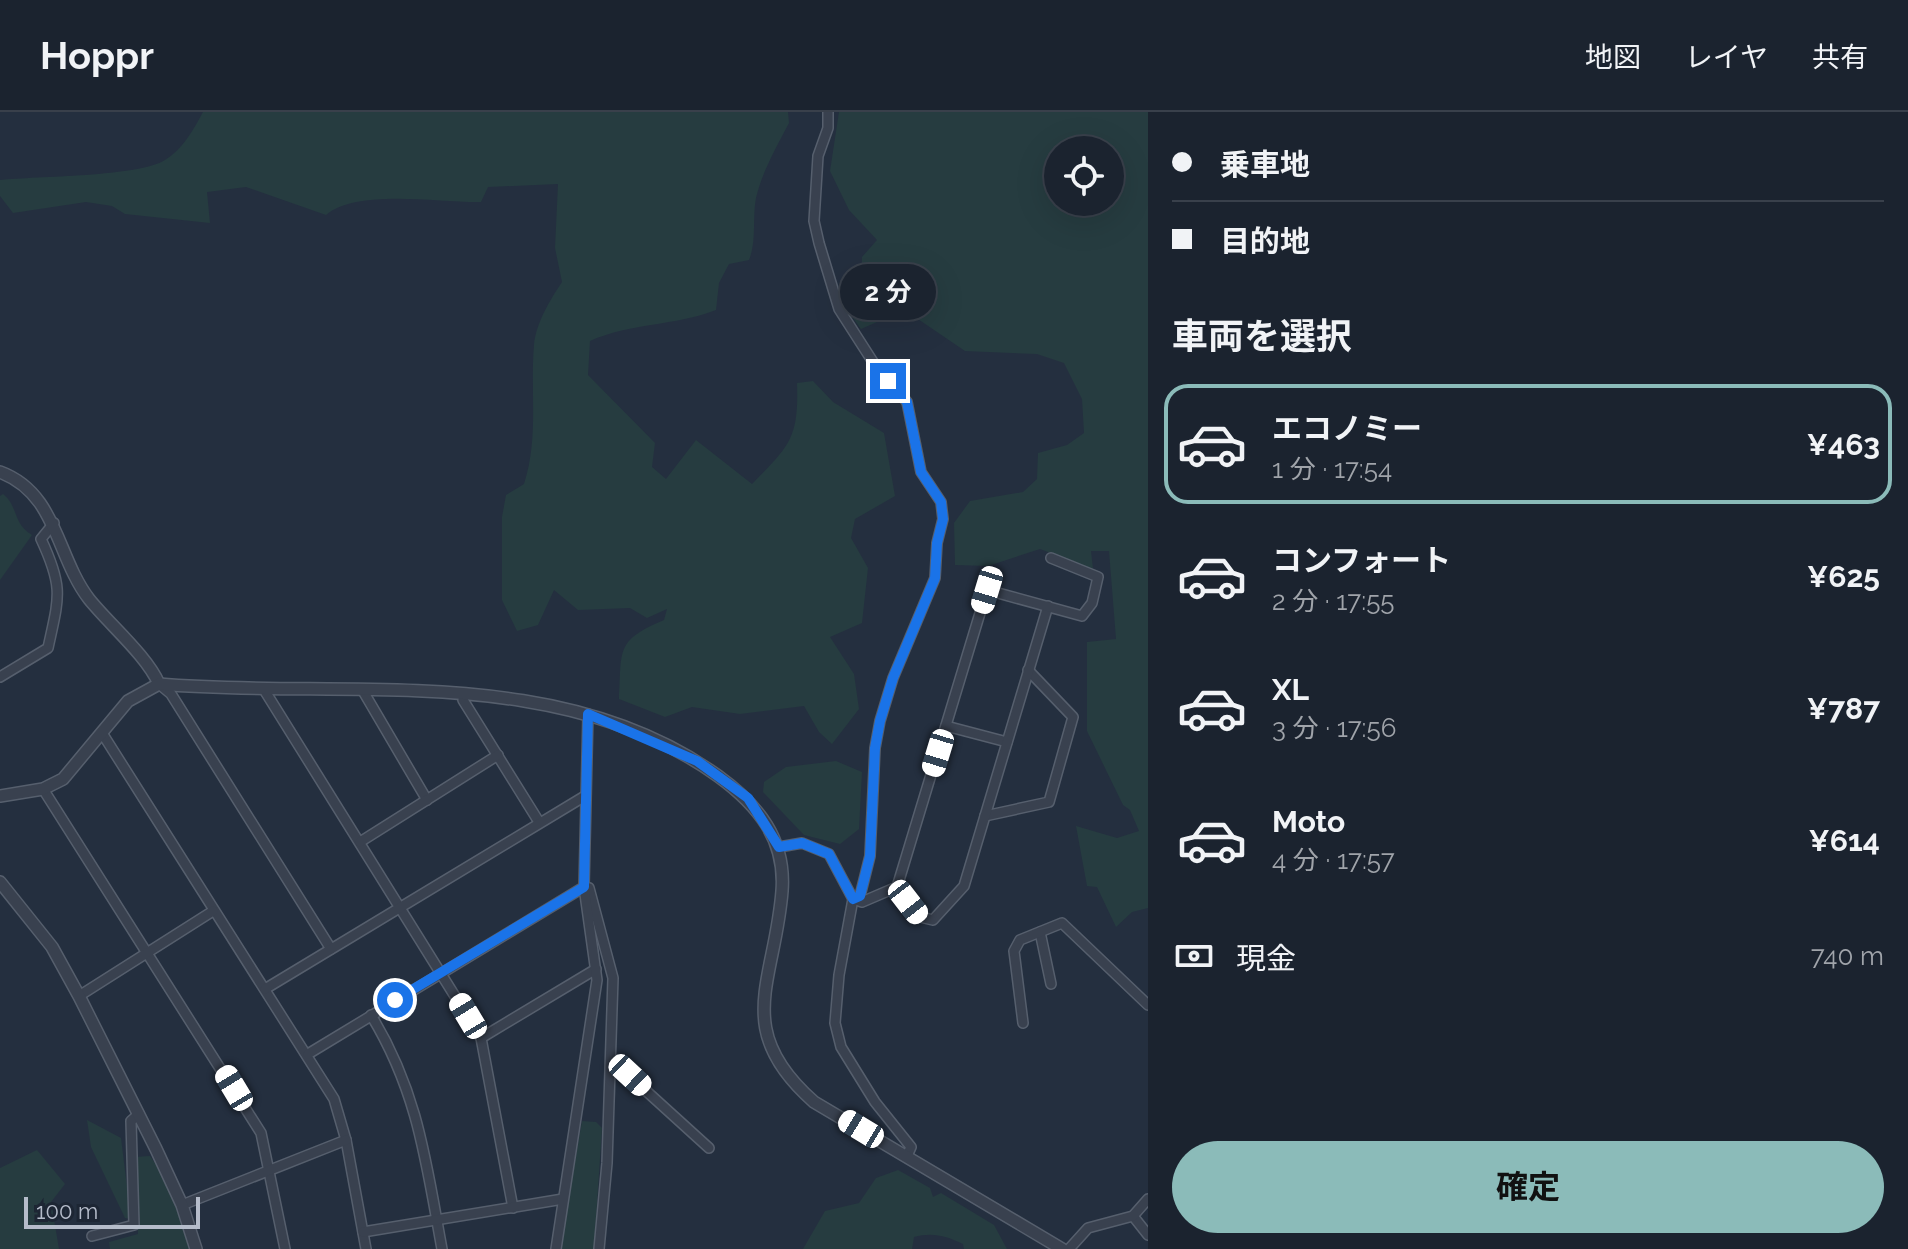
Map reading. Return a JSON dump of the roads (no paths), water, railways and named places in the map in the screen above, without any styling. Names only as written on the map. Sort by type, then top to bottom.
[{"type":"street","points":[[828,112],[828,128],[818,156],[814,221],[819,243],[839,309],[873,362],[907,402],[921,472],[941,502],[943,519],[937,543],[935,578],[893,678],[880,721],[875,748],[870,856],[860,896],[853,899]]},
{"type":"street","points":[[0,472],[28,489],[54,523],[75,578],[159,684],[171,694],[331,949]]},
{"type":"street","points":[[0,677],[48,648],[59,596],[58,576],[41,539],[54,523]]},
{"type":"street","points":[[853,899],[862,902],[897,887],[987,590],[1082,616],[1092,603],[1098,577],[1051,558]]},
{"type":"street","points":[[897,887],[920,917],[933,920],[964,886],[1048,606]]},
{"type":"street","points":[[985,816],[1049,802],[1073,717],[1028,670]]},
{"type":"street","points":[[0,796],[43,789],[63,779],[128,701],[159,684],[498,696],[588,714],[697,761],[748,798],[779,847],[783,879],[780,913],[764,992],[767,1041],[780,1065],[814,1102],[1062,1249]]},
{"type":"street","points":[[263,688],[481,1038],[513,1208]]},
{"type":"street","points":[[363,691],[427,800]]},
{"type":"street","points":[[464,694],[463,700],[539,822]]},
{"type":"street","points":[[556,1249],[597,980],[584,887],[588,714]]},
{"type":"street","points":[[946,726],[1007,742]]},
{"type":"street","points":[[102,733],[334,1099],[346,1140],[366,1249]]},
{"type":"street","points":[[360,842],[498,755]]},
{"type":"street","points":[[43,789],[148,950],[261,1133],[285,1249]]},
{"type":"street","points":[[265,989],[585,796]]},
{"type":"street","points":[[779,847],[802,843],[829,854],[853,899],[839,975],[835,1023],[841,1047],[911,1147],[907,1156]]},
{"type":"street","points":[[0,882],[52,947],[79,996],[182,1205],[196,1249]]},
{"type":"street","points":[[308,1054],[584,887]]},
{"type":"street","points":[[584,887],[589,888],[613,978],[611,1067],[599,1249]]},
{"type":"street","points":[[79,996],[213,911]]},
{"type":"street","points":[[1023,1023],[1014,951],[1020,940],[1062,923],[1148,1005]]},
{"type":"street","points":[[1040,932],[1051,984]]},
{"type":"street","points":[[481,1038],[596,969]]},
{"type":"street","points":[[371,1015],[387,1041],[416,1111],[442,1249]]},
{"type":"street","points":[[611,1067],[622,1069],[709,1148]]},
{"type":"street","points":[[92,1236],[134,1225],[131,1121],[139,1114]]},
{"type":"street","points":[[182,1205],[346,1140]]},
{"type":"street","points":[[363,1232],[563,1199]]},
{"type":"street","points":[[1069,1249],[1088,1228],[1133,1216],[1148,1199]]},
{"type":"street","points":[[1133,1216],[1148,1235]]}]
